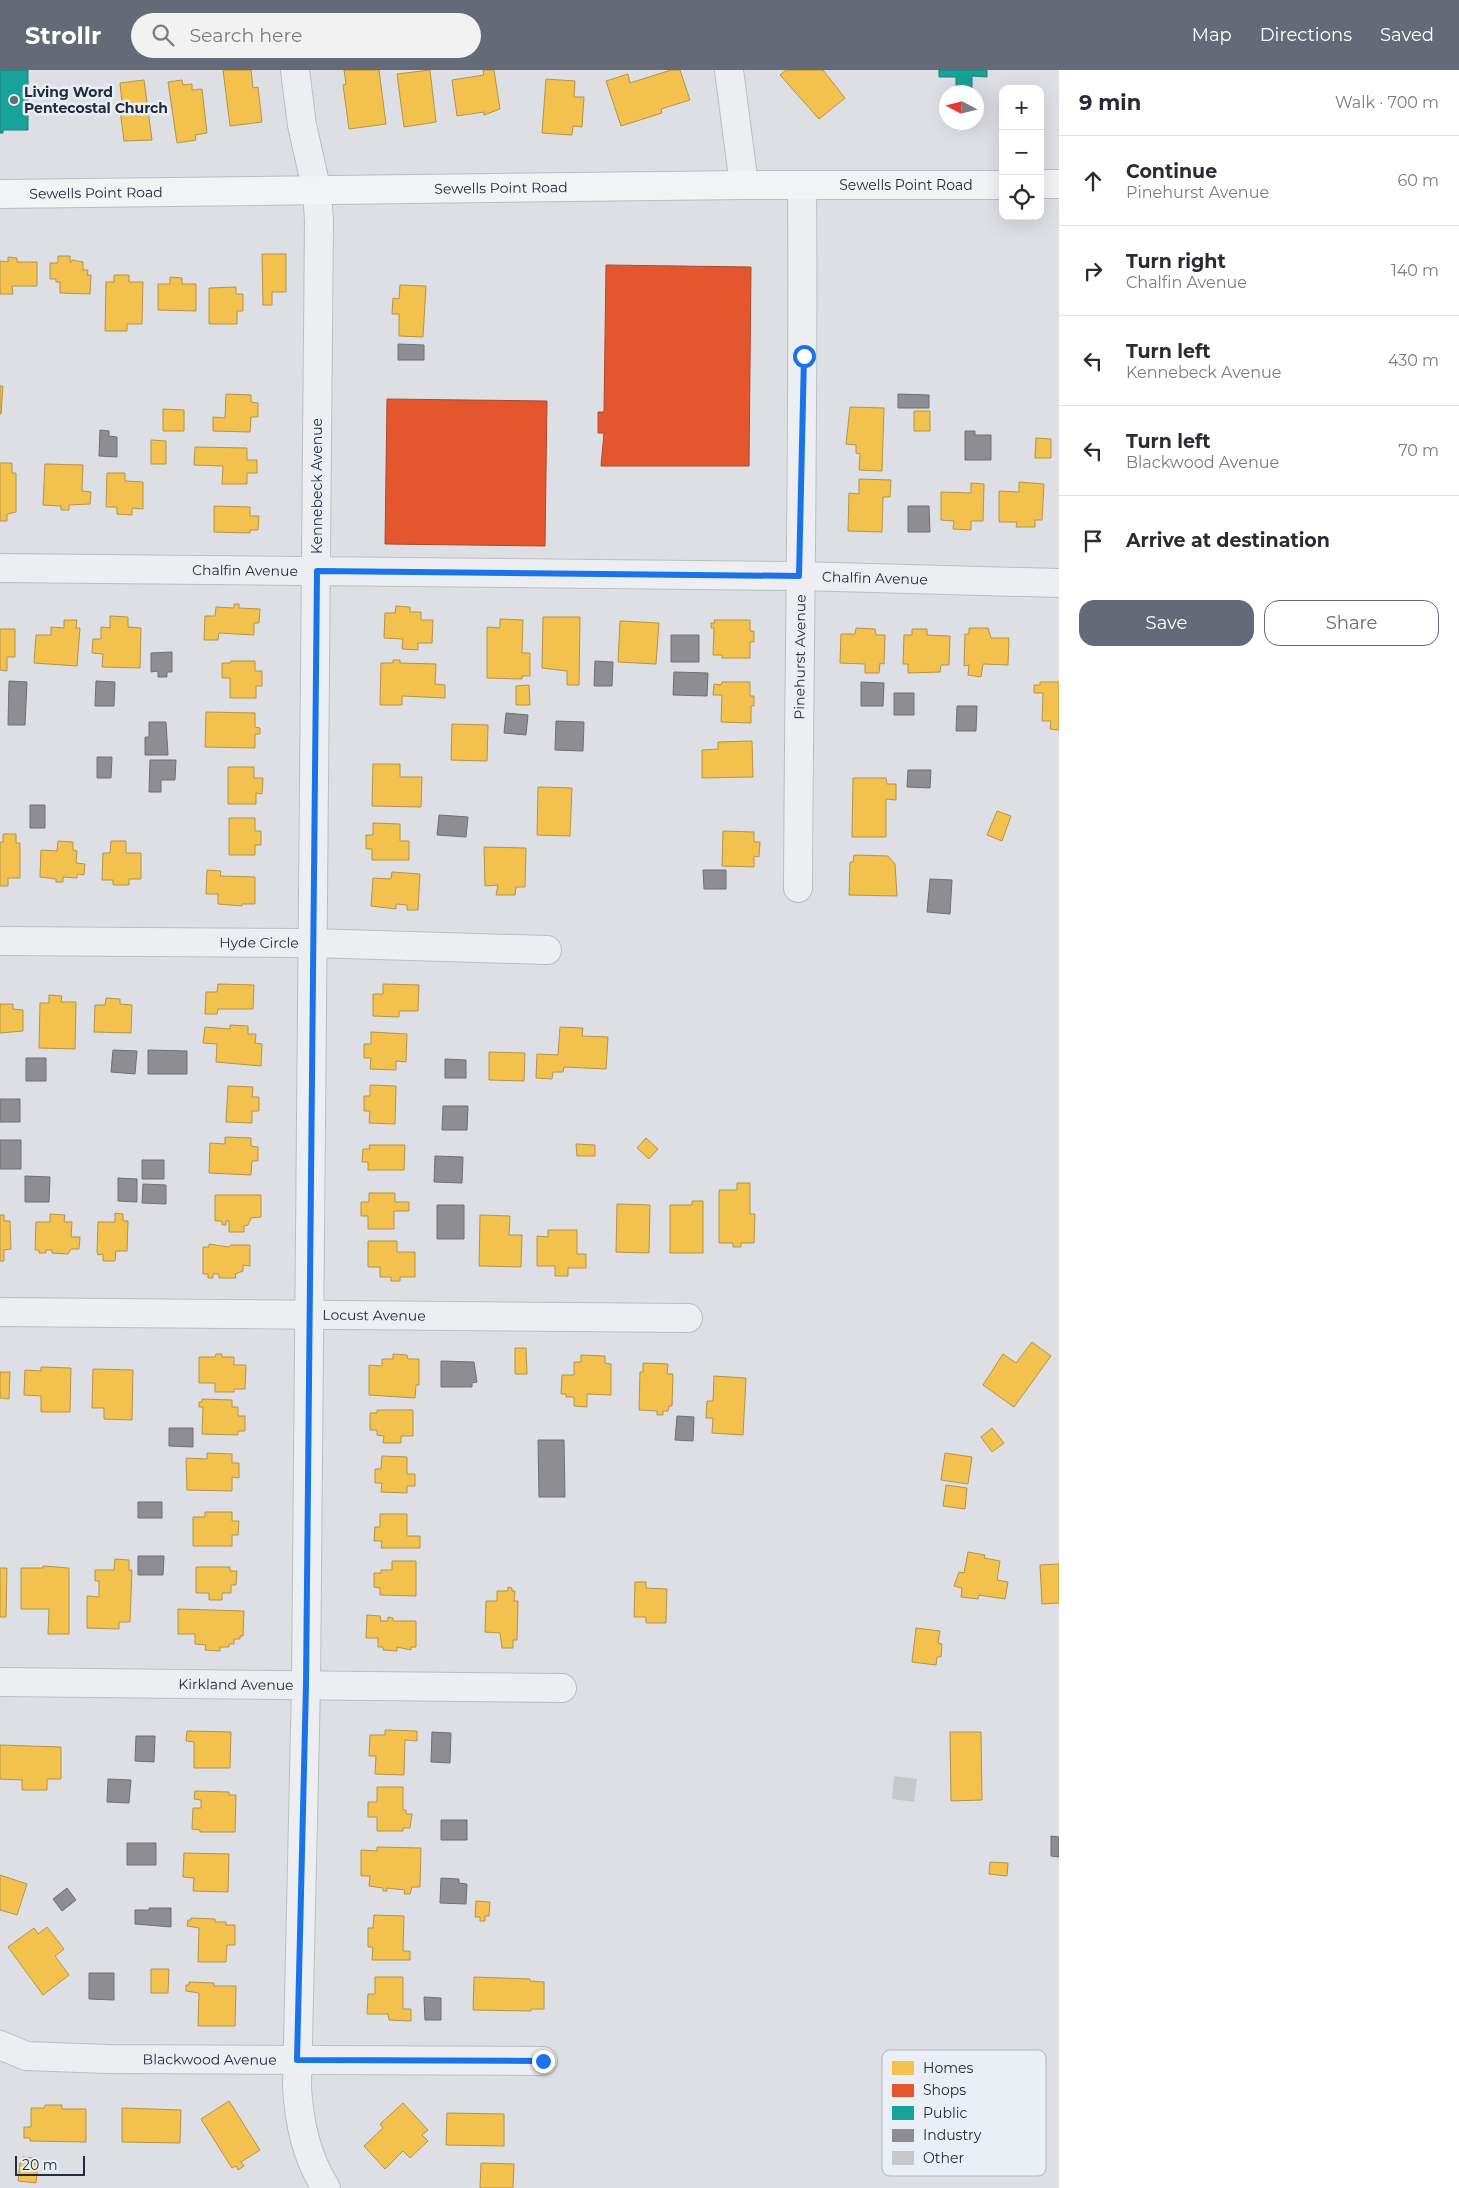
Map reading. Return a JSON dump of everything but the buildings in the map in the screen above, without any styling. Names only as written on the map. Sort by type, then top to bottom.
[{"type":"main road","points":[[1044,184],[1059,184]]},
{"type":"main road","name":"Sewells Point Road","points":[[0,194],[317,192],[744,185],[999,185]]},
{"type":"street","name":"Kennebeck Avenue","points":[[294,70],[302,125],[317,192],[319,220],[306,1685],[297,2060],[299,2114],[306,2146],[326,2188]]},
{"type":"street","points":[[729,70],[744,185]]},
{"type":"street","name":"Pinehurst Avenue","points":[[798,888],[799,576],[804,356],[802,186]]},
{"type":"street","name":"Chalfin Avenue","points":[[0,568],[799,576],[1059,582]]},
{"type":"street","name":"Hyde Circle","points":[[0,940],[312,943],[547,950]]},
{"type":"street","name":"Locust Avenue","points":[[0,1312],[688,1318]]},
{"type":"street","name":"Kirkland Avenue","points":[[0,1682],[562,1688]]},
{"type":"street","name":"Blackwood Avenue","points":[[0,2045],[26,2056],[107,2059],[543,2061]]},
{"type":"place","name":"Living Word Pentecostal Church","points":[[14,100]]},
{"type":"route","points":[[543,2061],[297,2060],[306,1685],[308,1315],[317,571],[799,576],[804,356]]}]
